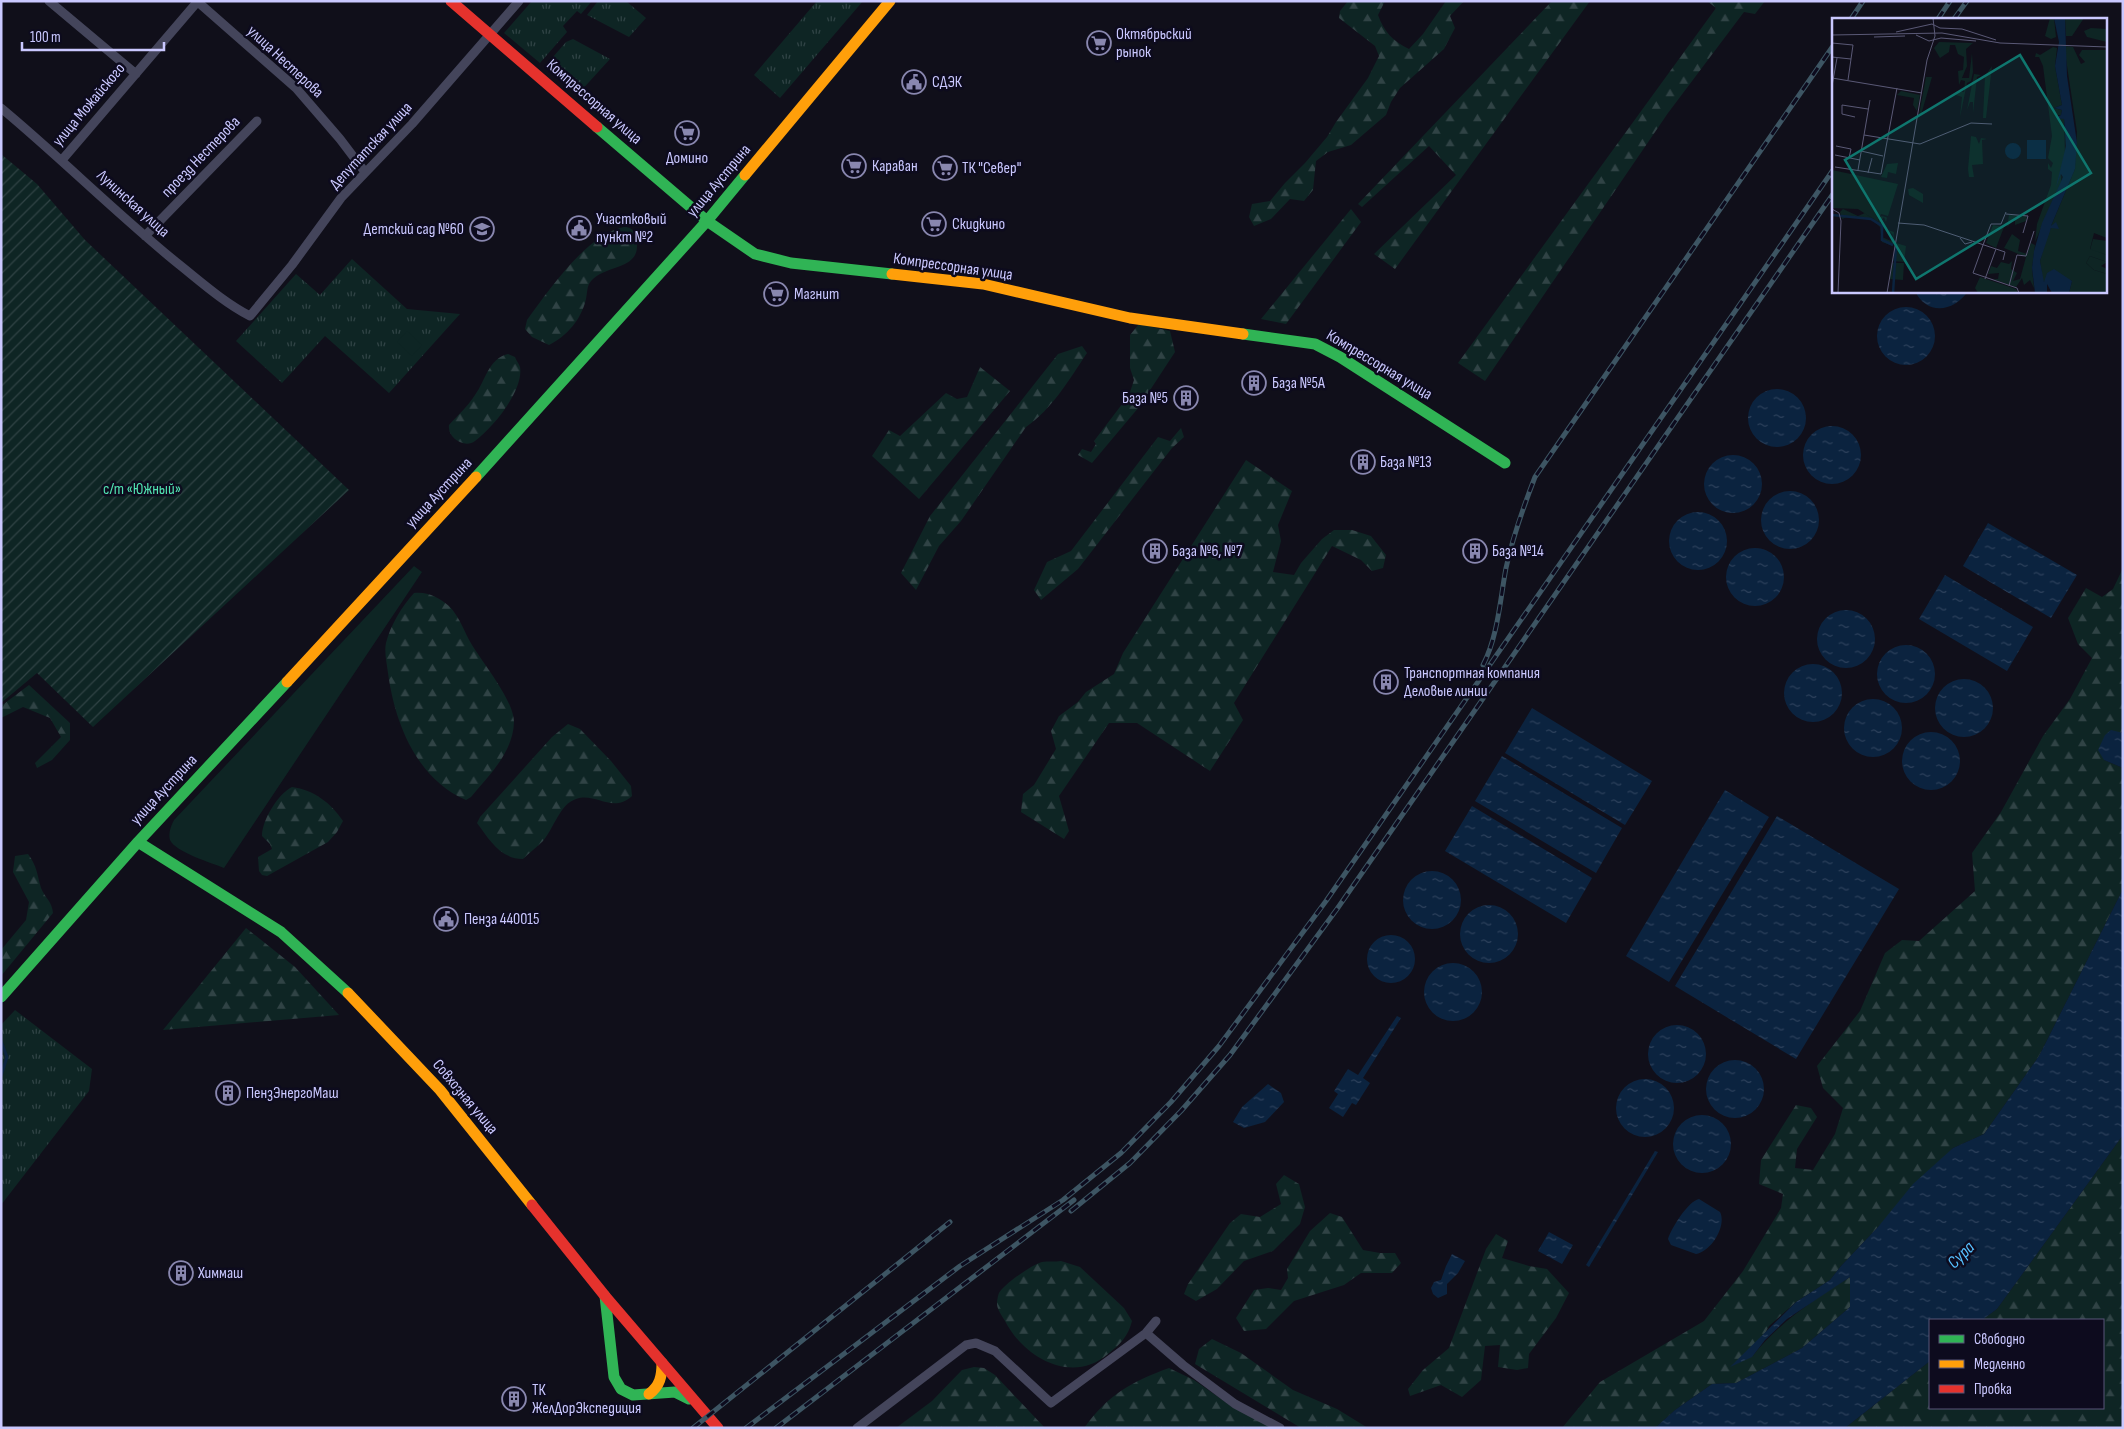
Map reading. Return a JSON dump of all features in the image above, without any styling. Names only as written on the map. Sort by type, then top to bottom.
[{"type":"main road","name":"Компрессорная улица","points":[[451,1],[707,221],[755,254],[791,263],[983,284],[1130,318],[1316,344],[1340,357],[1505,463]]},
{"type":"main road","name":"улица Аустрина","points":[[1,997],[138,842],[479,474],[707,221],[890,1]]},
{"type":"main road","name":"Совхозная улица","points":[[138,842],[282,932],[356,1001],[440,1090],[604,1296],[718,1428]]},
{"type":"main road","points":[[604,1296],[614,1377],[621,1389],[633,1395],[675,1392],[696,1403]]},
{"type":"main road","points":[[649,1394],[658,1386],[661,1380],[662,1363]]},
{"type":"street","name":"улица Можайского","points":[[62,160],[198,1]]},
{"type":"street","name":"улица Нестерова","points":[[198,1],[296,88],[340,139],[365,172]]},
{"type":"street","name":"Депутатская улица","points":[[250,316],[292,265],[341,198],[412,124],[519,1]]},
{"type":"street","points":[[53,2],[136,74]]},
{"type":"street","name":"Лунинская улица","points":[[1,108],[62,160],[145,236],[232,307],[250,316]]},
{"type":"street","name":"проезд Нестерова","points":[[145,236],[257,121]]},
{"type":"street","points":[[857,1428],[966,1345],[976,1343],[995,1351],[1051,1403],[1146,1333],[1156,1321]]},
{"type":"street","points":[[1146,1333],[1183,1365],[1235,1404],[1280,1428]]},
{"type":"green space","points":[[532,1],[592,1],[581,14],[577,11],[563,26],[567,32],[540,63],[504,33]]},
{"type":"green space","points":[[598,1],[626,1],[646,18],[629,37],[587,15]]},
{"type":"green space","points":[[817,1],[863,1],[780,98],[754,75]]},
{"type":"green space","points":[[1348,1],[1385,1],[1378,15],[1380,21],[1398,43],[1409,49],[1423,34],[1446,1],[1464,1],[1450,16],[1455,28],[1444,49],[1400,88],[1391,102],[1386,115],[1351,145],[1328,152],[1316,161],[1313,190],[1304,201],[1290,199],[1271,219],[1254,226],[1249,217],[1252,204],[1270,201],[1305,163],[1327,137],[1368,78],[1379,56],[1375,46],[1339,18],[1340,11]]},
{"type":"green space","points":[[1552,1],[1590,1],[1395,269],[1374,254],[1456,175],[1429,146],[1362,207],[1358,204]]},
{"type":"green space","points":[[1707,1],[1765,1],[1755,14],[1744,12],[1668,113],[1485,381],[1458,363],[1716,8]]},
{"type":"green space","points":[[573,39],[610,59],[579,93],[546,65],[566,42]]},
{"type":"green space","name":"с/т «Южный»","points":[[1,154],[37,184],[85,240],[349,490],[93,727],[37,673],[1,703]]},
{"type":"green space","points":[[1351,209],[1361,222],[1286,324],[1261,319]]},
{"type":"green space","points":[[624,227],[631,229],[635,235],[637,247],[635,256],[621,266],[595,277],[587,289],[581,314],[562,337],[549,345],[532,337],[525,329],[527,320],[558,279],[596,240]]},
{"type":"green space","points":[[352,259],[407,309],[460,314],[389,393],[325,336],[282,383],[236,341],[296,274],[320,295]]},
{"type":"green space","points":[[1139,324],[1170,331],[1175,352],[1139,407],[1092,463],[1078,455],[1082,449],[1091,452],[1096,444],[1094,441],[1129,395],[1134,380],[1130,368],[1130,335]]},
{"type":"green space","points":[[407,331],[422,345],[412,356],[397,342]]},
{"type":"green space","points":[[1082,346],[1087,353],[1074,373],[1044,412],[1026,427],[961,521],[939,546],[916,590],[901,573],[930,516],[1058,354]]},
{"type":"green space","points":[[508,354],[515,357],[520,367],[520,376],[506,408],[475,441],[466,444],[458,441],[451,434],[449,425],[472,399],[496,360]]},
{"type":"green space","points":[[980,367],[1010,391],[919,499],[872,456],[889,430],[900,436],[946,393],[957,399],[967,397]]},
{"type":"green space","points":[[1181,428],[1184,437],[1172,448],[1078,569],[1041,600],[1034,590],[1047,562],[1071,551],[1158,437],[1170,441]]},
{"type":"green space","points":[[1246,460],[1292,491],[1278,525],[1281,541],[1273,572],[1294,575],[1301,563],[1322,539],[1334,530],[1352,530],[1371,536],[1386,555],[1383,568],[1372,571],[1361,560],[1332,546],[1234,703],[1243,720],[1210,771],[1137,723],[1109,723],[1059,796],[1069,831],[1064,839],[1021,812],[1023,794],[1034,785],[1056,749],[1051,731],[1059,716],[1078,702],[1086,692],[1114,674],[1123,653]]},
{"type":"green space","points":[[414,566],[422,572],[224,868],[186,853],[173,844],[169,835],[174,820]]},
{"type":"green space","points":[[2123,568],[2123,733],[2122,731],[2104,760],[2123,768],[2123,889],[2039,1056],[1984,1134],[1953,1148],[1830,1280],[1796,1302],[1769,1326],[1752,1357],[1762,1344],[1785,1322],[1850,1277],[1850,1307],[1802,1348],[1736,1383],[1712,1384],[1675,1410],[1655,1428],[1562,1428],[1600,1382],[1704,1321],[1743,1271],[1781,1208],[1783,1194],[1759,1184],[1761,1160],[1796,1105],[1811,1108],[1817,1117],[1797,1149],[1795,1168],[1813,1170],[1835,1134],[1843,1108],[1823,1088],[1817,1066],[1860,1011],[1885,953],[1902,940],[1919,941],[1975,891],[1972,853],[2001,812],[2043,736],[2070,699],[2092,658],[2078,644],[2068,618],[2086,588],[2102,597],[2113,589]]},
{"type":"green space","points":[[414,593],[424,593],[433,596],[453,610],[472,645],[504,693],[513,713],[513,733],[505,754],[471,797],[466,800],[449,791],[422,764],[411,748],[403,730],[391,692],[385,650],[386,643],[397,616]]},
{"type":"green space","points":[[29,685],[70,723],[70,740],[52,760],[37,768],[35,763],[61,737],[50,718],[23,707],[1,718],[1,706]]},
{"type":"green space","points":[[568,724],[580,729],[611,761],[631,786],[632,796],[618,803],[590,798],[576,799],[561,811],[547,836],[523,859],[508,856],[496,847],[477,823],[480,817],[552,737]]},
{"type":"green space","points":[[292,787],[308,791],[321,798],[343,821],[337,832],[328,842],[267,876],[262,875],[259,871],[258,857],[272,849],[262,836],[265,823],[276,801]]},
{"type":"green space","points":[[28,854],[35,866],[41,888],[51,905],[53,913],[1,976],[1,950],[26,920],[29,902],[13,872],[15,856]]},
{"type":"green space","points":[[246,928],[295,967],[339,1015],[163,1030]]},
{"type":"green space","points":[[15,1010],[92,1069],[89,1091],[1,1205],[1,1025]]},
{"type":"green space","points":[[2123,1135],[2123,1428],[1845,1428],[1929,1362],[1929,1409],[2104,1409],[2104,1319],[1983,1319],[1997,1309]]},
{"type":"green space","points":[[1284,1175],[1299,1184],[1305,1207],[1300,1224],[1273,1251],[1244,1261],[1217,1289],[1196,1301],[1184,1294],[1188,1284],[1230,1223],[1241,1214],[1260,1217],[1281,1204],[1276,1184]]},
{"type":"green space","points":[[1330,1213],[1342,1217],[1363,1250],[1395,1253],[1401,1263],[1392,1273],[1361,1273],[1344,1285],[1294,1301],[1266,1329],[1244,1331],[1236,1318],[1254,1290],[1268,1288],[1281,1290],[1288,1278],[1287,1269],[1310,1231]]},
{"type":"green space","points":[[1496,1234],[1508,1241],[1502,1258],[1547,1269],[1569,1293],[1556,1318],[1529,1354],[1528,1368],[1517,1370],[1498,1367],[1500,1345],[1485,1346],[1481,1380],[1462,1397],[1441,1385],[1410,1396],[1408,1389],[1423,1370],[1449,1348],[1486,1249]]},
{"type":"green space","points":[[1061,1261],[1080,1267],[1124,1308],[1132,1321],[1126,1336],[1108,1354],[1094,1363],[1079,1367],[1065,1367],[1050,1363],[1036,1356],[1013,1334],[997,1306],[999,1293],[1019,1275],[1042,1262]]},
{"type":"green space","points":[[1212,1339],[1241,1353],[1293,1390],[1337,1409],[1368,1428],[1301,1428],[1195,1364],[1199,1349]]},
{"type":"green space","points":[[974,1367],[984,1368],[995,1375],[1045,1428],[896,1428],[932,1401],[962,1370]]},
{"type":"green space","points":[[1169,1368],[1194,1380],[1231,1406],[1274,1428],[1084,1428],[1102,1406],[1122,1390],[1143,1378]]},
{"type":"water","points":[[1916,292],[1967,292],[1956,303],[1948,307],[1933,308],[1920,299]]},
{"type":"water","points":[[1900,307],[1912,307],[1927,315],[1935,330],[1935,342],[1927,357],[1912,365],[1900,365],[1885,357],[1877,342],[1877,330],[1885,315]]},
{"type":"water","points":[[1771,389],[1783,389],[1798,397],[1806,412],[1806,424],[1798,439],[1783,447],[1771,447],[1756,439],[1748,424],[1748,412],[1756,397]]},
{"type":"water","points":[[1826,426],[1838,426],[1853,434],[1861,449],[1861,461],[1853,476],[1838,484],[1826,484],[1811,476],[1803,461],[1803,449],[1811,434]]},
{"type":"water","points":[[1727,455],[1739,455],[1754,463],[1762,478],[1762,490],[1754,505],[1739,513],[1727,513],[1712,505],[1704,490],[1704,478],[1712,463]]},
{"type":"water","points":[[1784,491],[1796,491],[1811,499],[1819,514],[1819,526],[1811,541],[1796,549],[1784,549],[1769,541],[1761,526],[1761,514],[1769,499]]},
{"type":"water","points":[[1692,512],[1704,512],[1719,520],[1727,535],[1727,547],[1719,562],[1704,570],[1692,570],[1677,562],[1669,547],[1669,535],[1677,520]]},
{"type":"water","points":[[1988,523],[2077,575],[2051,618],[1963,566]]},
{"type":"water","points":[[1749,548],[1761,548],[1776,556],[1784,571],[1784,583],[1776,598],[1761,606],[1749,606],[1734,598],[1726,583],[1726,571],[1734,556]]},
{"type":"water","points":[[1945,575],[2033,627],[2007,671],[1919,619]]},
{"type":"water","points":[[1840,610],[1852,610],[1867,618],[1875,633],[1875,645],[1867,660],[1852,668],[1840,668],[1825,660],[1817,645],[1817,633],[1825,618]]},
{"type":"water","points":[[1900,645],[1912,645],[1927,653],[1935,668],[1935,680],[1927,695],[1912,703],[1900,703],[1885,695],[1877,680],[1877,668],[1885,653]]},
{"type":"water","points":[[1807,664],[1819,664],[1834,672],[1842,687],[1842,699],[1834,714],[1819,722],[1807,722],[1792,714],[1784,699],[1784,687],[1792,672]]},
{"type":"water","points":[[1958,679],[1970,679],[1985,687],[1993,702],[1993,714],[1985,729],[1970,737],[1958,737],[1943,729],[1935,714],[1935,702],[1943,687]]},
{"type":"water","points":[[1867,699],[1879,699],[1894,707],[1902,722],[1902,734],[1894,749],[1879,757],[1867,757],[1852,749],[1844,734],[1844,722],[1852,707]]},
{"type":"water","points":[[1532,708],[1652,781],[1625,825],[1505,753]]},
{"type":"water","points":[[2111,730],[2123,733],[2123,768],[2104,760],[2098,750],[2105,735]]},
{"type":"water","points":[[1925,732],[1937,732],[1952,740],[1960,755],[1960,767],[1952,782],[1937,790],[1925,790],[1910,782],[1902,767],[1902,755],[1910,740]]},
{"type":"water","points":[[1502,756],[1622,828],[1596,873],[1475,801]]},
{"type":"water","points":[[1725,790],[1769,817],[1669,982],[1626,956]]},
{"type":"water","points":[[1472,806],[1592,878],[1566,923],[1445,851]]},
{"type":"water","points":[[1777,816],[1899,889],[1796,1059],[1675,986]]},
{"type":"water","points":[[1432,871],[1443,873],[1453,879],[1459,889],[1461,900],[1459,911],[1453,921],[1443,927],[1432,929],[1421,927],[1411,921],[1405,911],[1403,900],[1405,889],[1411,879],[1421,873]]},
{"type":"water","name":"Сура","points":[[2123,889],[2123,1135],[1997,1309],[1983,1319],[1929,1319],[1929,1362],[1845,1428],[1655,1428],[1675,1410],[1712,1384],[1736,1383],[1802,1348],[1850,1307],[1850,1277],[1787,1319],[1765,1340],[1752,1357],[1730,1367],[1796,1302],[1830,1280],[1878,1227],[1913,1184],[1953,1148],[1984,1134],[2039,1056]]},
{"type":"water","points":[[1489,905],[1500,907],[1510,913],[1516,923],[1518,934],[1516,945],[1510,955],[1500,961],[1489,963],[1478,961],[1468,955],[1462,945],[1460,934],[1462,923],[1468,913],[1478,907]]},
{"type":"water","points":[[1391,935],[1400,937],[1408,942],[1413,950],[1415,959],[1413,968],[1408,976],[1400,981],[1391,983],[1382,981],[1374,976],[1369,968],[1367,959],[1369,950],[1374,942],[1382,937]]},
{"type":"water","points":[[1453,963],[1464,965],[1474,971],[1480,981],[1482,992],[1480,1003],[1474,1013],[1464,1019],[1453,1021],[1442,1019],[1432,1013],[1426,1003],[1424,992],[1426,981],[1432,971],[1442,965]]},
{"type":"water","points":[[1397,1016],[1401,1018],[1363,1078],[1370,1083],[1356,1105],[1352,1103],[1343,1117],[1329,1108],[1338,1094],[1334,1091],[1348,1069],[1358,1075]]},
{"type":"water","points":[[1677,1025],[1688,1027],[1698,1033],[1704,1043],[1706,1054],[1704,1065],[1698,1075],[1688,1081],[1677,1083],[1666,1081],[1656,1075],[1650,1065],[1648,1054],[1650,1043],[1656,1033],[1666,1027]]},
{"type":"water","points":[[1735,1060],[1746,1062],[1756,1068],[1762,1078],[1764,1089],[1762,1100],[1756,1110],[1746,1116],[1735,1118],[1724,1116],[1714,1110],[1708,1100],[1706,1089],[1708,1078],[1714,1068],[1724,1062]]},
{"type":"water","points":[[1645,1079],[1656,1081],[1666,1087],[1672,1097],[1674,1108],[1672,1119],[1666,1129],[1656,1135],[1645,1137],[1634,1135],[1624,1129],[1618,1119],[1616,1108],[1618,1097],[1624,1087],[1634,1081]]},
{"type":"water","points":[[1268,1084],[1281,1093],[1284,1102],[1265,1122],[1244,1128],[1233,1122],[1242,1107]]},
{"type":"water","points":[[1702,1115],[1713,1117],[1723,1123],[1729,1133],[1731,1144],[1729,1155],[1723,1165],[1713,1171],[1702,1173],[1691,1171],[1681,1165],[1675,1155],[1673,1144],[1675,1133],[1681,1123],[1691,1117]]},
{"type":"water","points":[[1655,1151],[1658,1152],[1589,1267],[1586,1265]]},
{"type":"water","points":[[1699,1199],[1720,1212],[1722,1218],[1719,1231],[1712,1244],[1707,1249],[1696,1254],[1671,1245],[1668,1239],[1676,1222],[1685,1210]]},
{"type":"water","points":[[1549,1232],[1573,1245],[1562,1264],[1538,1251]]},
{"type":"water","points":[[1452,1254],[1465,1261],[1458,1273],[1447,1284],[1447,1294],[1438,1298],[1433,1294],[1431,1288],[1434,1282],[1441,1280]]},
{"type":"waterway","points":[[1,1041],[7,1057],[1,1076]]},
{"type":"railway","points":[[1852,18],[1863,1]]},
{"type":"railway","points":[[1939,18],[1950,1]]},
{"type":"railway","points":[[1955,18],[1967,1]]},
{"type":"railway","points":[[1483,665],[1495,630],[1512,545],[1535,477],[1832,47]]},
{"type":"railway","points":[[746,1428],[960,1266],[1063,1200],[1121,1153],[1171,1102],[1219,1046],[1326,901],[1832,171]]},
{"type":"railway","points":[[1071,1211],[1130,1163],[1181,1111],[1230,1055],[1337,909],[1832,195]]},
{"type":"railway","points":[[776,1428],[1074,1200]]},
{"type":"railway","points":[[693,1428],[950,1222]]},
{"type":"traffic: fast","points":[[597,127],[707,221],[755,254],[791,263],[892,274]]},
{"type":"traffic: fast","points":[[476,477],[707,221],[745,175]]},
{"type":"traffic: fast","points":[[1243,334],[1315,344],[1340,357],[1505,463]]},
{"type":"traffic: fast","points":[[1,997],[138,842],[287,682]]},
{"type":"traffic: fast","points":[[138,842],[281,932],[348,993]]},
{"type":"traffic: fast","points":[[605,1296],[614,1377],[621,1389],[633,1395],[675,1392],[689,1399]]},
{"type":"traffic: slow","points":[[745,175],[890,1]]},
{"type":"traffic: slow","points":[[892,274],[983,284],[1130,318],[1243,334]]},
{"type":"traffic: slow","points":[[287,682],[476,477]]},
{"type":"traffic: slow","points":[[348,993],[440,1090],[532,1205]]},
{"type":"traffic: slow","points":[[649,1394],[656,1388],[660,1380],[662,1363]]},
{"type":"traffic: jam","points":[[451,1],[597,127]]},
{"type":"traffic: jam","points":[[532,1205],[605,1296],[718,1428]]},
{"type":"place","name":"Октябрьский рынок","points":[[1099,43]]},
{"type":"place","name":"СДЭК","points":[[914,82]]},
{"type":"place","name":"Домино","points":[[687,133]]},
{"type":"place","name":"Караван","points":[[854,166]]},
{"type":"place","name":"ТК \"Север\"","points":[[945,168]]},
{"type":"place","name":"Скидкино","points":[[934,224]]},
{"type":"place","name":"Участковый пункт №2","points":[[579,228]]},
{"type":"place","name":"Детский сад №60","points":[[482,229]]},
{"type":"place","name":"Магнит","points":[[776,294]]},
{"type":"place","name":"База №5А","points":[[1254,383]]},
{"type":"place","name":"База №5","points":[[1186,398]]},
{"type":"place","name":"База №13","points":[[1363,462]]},
{"type":"place","name":"База №6, №7","points":[[1155,551]]},
{"type":"place","name":"База №14","points":[[1475,551]]},
{"type":"place","name":"Транспортная компания Деловые линии","points":[[1386,682]]},
{"type":"place","name":"Пенза 440015","points":[[446,919]]},
{"type":"place","name":"ПензЭнергоМаш","points":[[228,1093]]},
{"type":"place","name":"Химмаш","points":[[181,1273]]},
{"type":"place","name":"ТК ЖелДорЭкспедиция","points":[[514,1399]]}]
